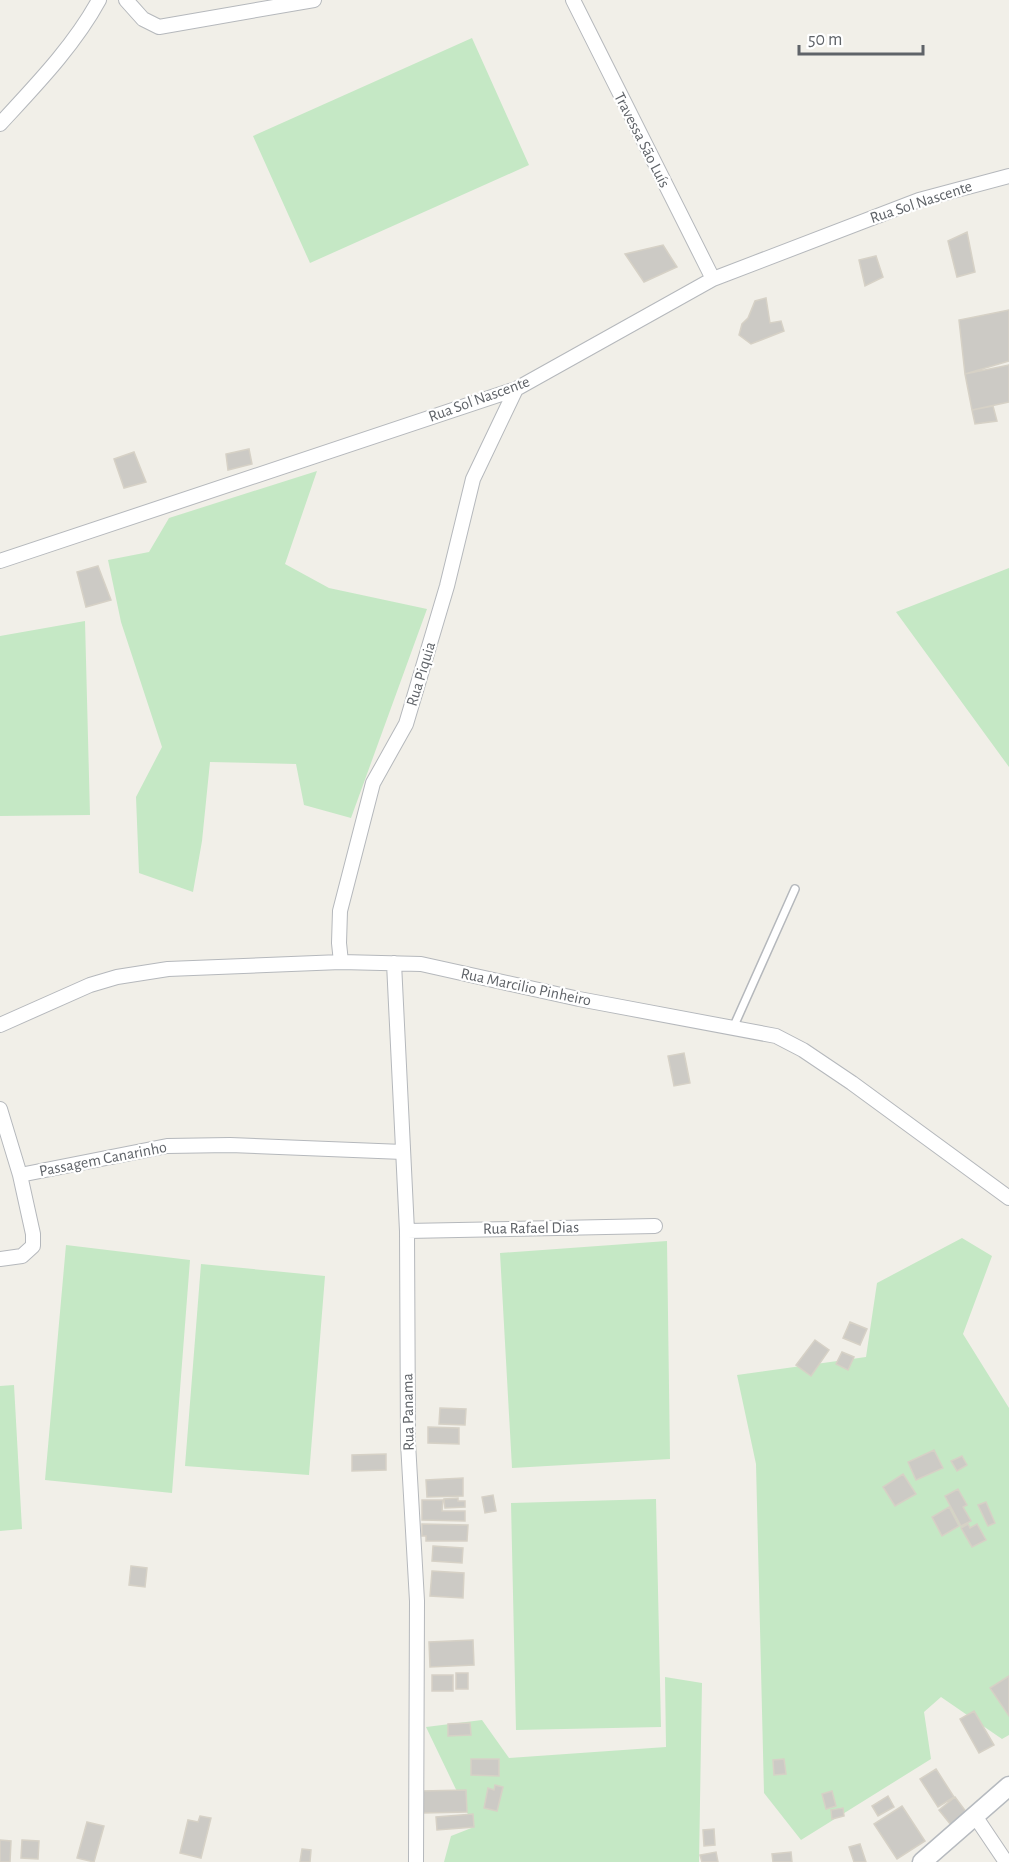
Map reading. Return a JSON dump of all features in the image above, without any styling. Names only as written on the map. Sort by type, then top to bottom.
[{"type":"street","points":[[0,123],[67,47],[89,18],[99,0]]},
{"type":"street","points":[[126,0],[143,20],[159,27],[314,0]]},
{"type":"street","name":"Travessa São Luís","points":[[573,0],[713,279]]},
{"type":"street","name":"Rua Sol Nascente","points":[[0,561],[516,389],[713,279],[919,200],[1009,176]]},
{"type":"street","name":"Rua Piquia","points":[[341,962],[340,911],[373,783],[406,724],[447,586],[473,479],[516,389]]},
{"type":"street","name":"Rua Marcilio Pinheiro","points":[[0,1025],[90,985],[143,972],[341,962],[421,964],[579,999],[776,1036],[803,1050],[852,1083],[1009,1198]]},
{"type":"street","name":"Rua Panama","points":[[394,963],[407,1231],[408,1443],[417,1601],[416,1862]]},
{"type":"street","points":[[0,1109],[20,1175]]},
{"type":"street","name":"Passagem Canarinho","points":[[0,1259],[22,1256],[33,1246],[33,1234],[20,1175],[167,1146],[230,1145],[403,1152]]},
{"type":"street","name":"Rua Rafael Dias","points":[[407,1231],[655,1226]]},
{"type":"street","points":[[922,1862],[1009,1786]]},
{"type":"street","points":[[975,1816],[1006,1862]]},
{"type":"lane","points":[[733,1028],[795,889]]},
{"type":"green space","points":[[472,38],[529,165],[310,263],[253,136]]},
{"type":"green space","points":[[317,471],[285,564],[329,588],[427,609],[351,818],[304,805],[296,764],[210,762],[202,841],[193,892],[139,873],[136,797],[162,747],[121,622],[108,560],[149,552],[169,518]]},
{"type":"green space","points":[[1009,568],[1009,767],[896,612]]},
{"type":"green space","points":[[85,621],[90,815],[0,816],[0,636]]},
{"type":"green space","points":[[962,1238],[992,1256],[963,1334],[1009,1408],[1009,1735],[1002,1739],[941,1697],[924,1712],[931,1759],[801,1840],[764,1793],[756,1464],[737,1375],[866,1357],[877,1283]]},
{"type":"green space","points":[[667,1241],[670,1459],[512,1468],[500,1253]]},
{"type":"green space","points":[[66,1245],[190,1260],[172,1493],[45,1480]]},
{"type":"green space","points":[[201,1264],[325,1276],[309,1475],[185,1466]]},
{"type":"green space","points":[[14,1385],[22,1529],[0,1531],[0,1386]]},
{"type":"green space","points":[[656,1499],[661,1727],[516,1730],[511,1503]]},
{"type":"green space","points":[[665,1677],[702,1683],[699,1862],[444,1862],[451,1836],[474,1827],[426,1727],[482,1720],[509,1758],[666,1747]]},
{"type":"building","points":[[967,232],[975,272],[957,277],[948,241]]},
{"type":"building","points":[[663,245],[677,267],[644,282],[625,254]]},
{"type":"building","points":[[876,256],[883,277],[865,286],[859,260]]},
{"type":"building","points":[[766,298],[770,323],[781,321],[784,331],[751,344],[739,335],[742,324],[748,318],[755,301]]},
{"type":"building","points":[[1009,310],[1009,361],[965,374],[959,320]]},
{"type":"building","points":[[1009,365],[1009,402],[972,410],[965,374]]},
{"type":"building","points":[[993,406],[997,421],[975,424],[972,410]]},
{"type":"building","points":[[249,449],[252,464],[228,470],[226,454]]},
{"type":"building","points":[[134,452],[146,482],[124,488],[114,459]]},
{"type":"building","points":[[98,566],[111,600],[86,607],[77,572]]},
{"type":"building","points":[[684,1053],[690,1083],[674,1086],[668,1056]]},
{"type":"building","points":[[850,1322],[867,1329],[860,1345],[843,1338]]},
{"type":"building","points":[[815,1340],[829,1350],[811,1376],[796,1365]]},
{"type":"building","points":[[842,1352],[854,1357],[848,1370],[836,1364]]},
{"type":"building","points":[[440,1408],[466,1409],[465,1425],[439,1424]]},
{"type":"building","points":[[428,1427],[459,1428],[459,1444],[428,1443]]},
{"type":"building","points":[[934,1450],[943,1468],[916,1480],[908,1462]]},
{"type":"building","points":[[386,1454],[386,1470],[352,1471],[352,1455]]},
{"type":"building","points":[[962,1456],[967,1465],[957,1471],[951,1461]]},
{"type":"building","points":[[903,1474],[916,1494],[895,1506],[883,1487]]},
{"type":"building","points":[[463,1478],[463,1496],[427,1497],[426,1480]]},
{"type":"building","points":[[958,1489],[967,1505],[963,1507],[971,1521],[961,1526],[945,1496]]},
{"type":"building","points":[[493,1495],[496,1511],[485,1513],[482,1497]]},
{"type":"building","points":[[458,1498],[458,1501],[465,1501],[465,1507],[445,1508],[444,1499]]},
{"type":"building","points":[[422,1500],[443,1500],[442,1511],[465,1511],[465,1521],[422,1520]]},
{"type":"building","points":[[986,1502],[995,1523],[988,1526],[978,1505]]},
{"type":"building","points":[[949,1507],[959,1526],[942,1536],[932,1517]]},
{"type":"building","points":[[422,1524],[468,1525],[467,1541],[426,1541],[426,1536],[422,1536]]},
{"type":"building","points":[[968,1524],[970,1528],[977,1524],[986,1540],[972,1547],[961,1528]]},
{"type":"building","points":[[433,1546],[463,1548],[462,1563],[432,1561]]},
{"type":"building","points":[[131,1566],[147,1568],[145,1587],[129,1585]]},
{"type":"building","points":[[432,1571],[464,1573],[463,1598],[430,1596]]},
{"type":"building","points":[[473,1640],[474,1665],[430,1667],[429,1642]]},
{"type":"building","points":[[456,1673],[468,1673],[468,1689],[456,1689]]},
{"type":"building","points":[[432,1675],[453,1675],[453,1691],[432,1691]]},
{"type":"building","points":[[1009,1676],[1009,1716],[990,1688]]},
{"type":"building","points":[[974,1711],[994,1745],[979,1753],[960,1719]]},
{"type":"building","points":[[470,1723],[471,1735],[448,1736],[448,1724]]},
{"type":"building","points":[[471,1759],[499,1759],[499,1776],[471,1775]]},
{"type":"building","points":[[784,1759],[786,1774],[774,1775],[773,1760]]},
{"type":"building","points":[[936,1769],[954,1797],[938,1807],[920,1779]]},
{"type":"building","points":[[495,1785],[503,1787],[497,1811],[484,1808],[488,1788],[494,1790]]},
{"type":"building","points":[[466,1790],[467,1812],[423,1813],[422,1791]]},
{"type":"building","points":[[832,1791],[836,1806],[826,1809],[822,1794]]},
{"type":"building","points":[[888,1796],[894,1807],[878,1816],[872,1806]]},
{"type":"building","points":[[955,1797],[967,1813],[951,1825],[939,1810]]},
{"type":"building","points":[[902,1806],[925,1841],[897,1859],[874,1824]]},
{"type":"building","points":[[843,1808],[844,1816],[832,1819],[831,1810]]},
{"type":"building","points":[[473,1814],[474,1827],[437,1830],[436,1817]]},
{"type":"building","points":[[200,1816],[211,1818],[201,1858],[180,1853],[188,1820],[198,1822]]},
{"type":"building","points":[[87,1822],[104,1826],[94,1862],[77,1858]]},
{"type":"building","points":[[714,1829],[715,1845],[704,1846],[703,1830]]},
{"type":"building","points":[[0,1840],[11,1841],[10,1862],[0,1862]]},
{"type":"building","points":[[22,1840],[39,1841],[38,1859],[21,1858]]},
{"type":"building","points":[[860,1844],[866,1862],[854,1862],[849,1847]]},
{"type":"building","points":[[302,1849],[311,1850],[310,1862],[300,1862]]},
{"type":"building","points":[[716,1852],[718,1862],[702,1862],[700,1855]]},
{"type":"building","points":[[791,1852],[792,1862],[773,1862],[772,1854]]}]
